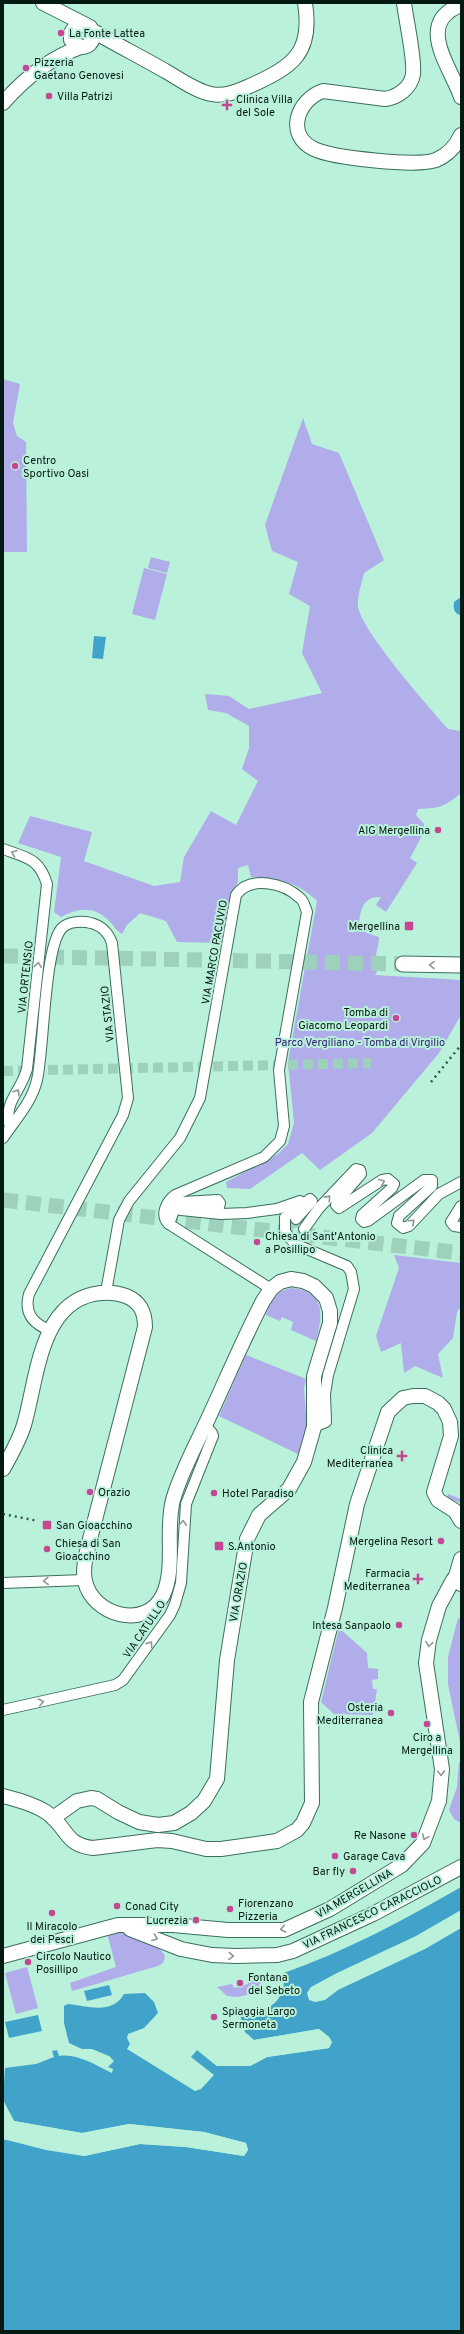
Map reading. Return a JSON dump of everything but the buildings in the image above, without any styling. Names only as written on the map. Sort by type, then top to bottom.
[{"type":"main road","points":[[404,964],[461,966]]},
{"type":"street","points":[[43,3],[66,15],[82,35],[113,42],[197,89],[210,94],[222,96],[234,93],[275,74],[294,60],[305,40],[308,29],[306,3]]},
{"type":"street","points":[[404,3],[413,74],[404,91],[393,98],[385,99],[323,91],[315,94],[302,106],[298,116],[299,131],[302,138],[314,149],[332,153],[407,163],[423,163],[441,157],[451,150],[461,135]]},
{"type":"street","points":[[461,5],[449,11],[443,18],[438,26],[436,38],[461,96]]},
{"type":"street","points":[[3,103],[34,72],[62,55],[82,35]]},
{"type":"street","name":"VIA ORTENSIO","points":[[3,849],[33,860],[43,871],[47,884],[27,1069],[20,1088],[7,1111],[10,1128]]},
{"type":"street","name":"VIA MARCO PACUVIO","points":[[106,1292],[119,1220],[129,1201],[180,1138],[200,1098],[236,895],[246,885],[258,883],[273,885],[291,891],[302,899],[307,912],[279,1070],[283,1133],[277,1146],[264,1157],[171,1198],[165,1208],[164,1216],[169,1224]]},
{"type":"street","name":"VIA STAZIO","points":[[3,1138],[29,1100],[37,1080],[51,960],[57,937],[62,928],[75,922],[95,924],[109,934],[112,943],[128,1098],[123,1114],[29,1294],[27,1307],[29,1315],[37,1325],[49,1330]]},
{"type":"street","points":[[304,1229],[319,1208],[356,1169],[360,1170],[361,1174],[337,1202],[336,1206],[339,1208],[384,1179],[390,1180],[394,1184],[391,1190],[362,1215],[361,1219],[364,1222],[368,1221],[424,1180],[432,1180],[432,1186],[399,1216],[397,1223],[403,1228],[409,1226],[439,1194],[461,1182]]},
{"type":"street","points":[[3,1469],[17,1445],[24,1426],[49,1330],[60,1312],[79,1298],[106,1292],[126,1296],[134,1300],[144,1313],[145,1327],[90,1539],[85,1562],[84,1580],[91,1596],[97,1603],[114,1614],[128,1616],[142,1614],[159,1602],[167,1582],[173,1501],[205,1425],[258,1312],[271,1289],[169,1224],[176,1205],[182,1202],[218,1200],[220,1204],[219,1207],[187,1206],[183,1207],[182,1210],[221,1214],[272,1210],[310,1199]]},
{"type":"street","points":[[310,1199],[284,1218],[285,1232],[291,1240],[347,1266],[354,1285],[354,1292],[328,1375],[325,1394],[327,1420],[324,1424],[314,1427]]},
{"type":"street","points":[[296,1219],[312,1203],[310,1199]]},
{"type":"street","points":[[461,1206],[451,1222],[454,1226],[461,1227]]},
{"type":"street","name":"VIA ORAZIO","points":[[53,1818],[77,1801],[91,1798],[97,1799],[118,1812],[139,1822],[158,1824],[174,1823],[191,1813],[204,1801],[217,1779],[228,1660],[249,1533],[259,1515],[284,1494],[295,1480],[310,1448],[314,1427],[314,1376],[330,1323],[329,1304],[319,1289],[303,1281],[286,1280],[271,1289]]},
{"type":"street","points":[[3,1796],[28,1803],[53,1818],[70,1841],[78,1845],[93,1848],[157,1840],[172,1841],[206,1849],[221,1849],[277,1841],[297,1830],[303,1823],[312,1803],[311,1702],[335,1608],[357,1504],[388,1412],[403,1398],[425,1396],[438,1403],[446,1413],[450,1422],[451,1436],[434,1492],[438,1500],[459,1514]]},
{"type":"street","name":"VIA CATULLO","points":[[3,1710],[115,1685],[123,1680],[170,1615],[181,1583],[186,1504],[213,1436],[205,1425]]},
{"type":"street","name":"VIA MERGELLINA","points":[[460,1581],[456,1572],[461,1559]]},
{"type":"street","points":[[3,1583],[84,1580]]},
{"type":"street","name":"VIA MERGELLINA","points":[[3,1956],[118,1926],[186,1926],[228,1930],[284,1930],[330,1909],[402,1865],[423,1844],[437,1810],[442,1784],[438,1732],[426,1663],[429,1640],[441,1600],[452,1580],[460,1581]]},
{"type":"street","name":"VIA FRANCESCO CARACCIOLO","points":[[118,1926],[181,1949],[235,1956],[277,1955],[293,1951],[373,1914],[461,1868]]},
{"type":"street","points":[[186,1926],[179,1933],[178,1937],[184,1946],[193,1951]]},
{"type":"green space","name":"Centro Sportivo Oasi","points":[[3,379],[20,384],[13,423],[17,436],[26,442],[27,552],[3,552]]},
{"type":"green space","name":"Parco Vergiliano - Tomba di Virgilio","points":[[303,418],[312,444],[339,453],[384,560],[364,573],[358,602],[362,618],[397,669],[448,729],[461,731],[461,793],[442,806],[418,809],[416,815],[424,824],[424,832],[410,858],[417,863],[386,912],[376,905],[381,897],[374,898],[365,903],[362,908],[358,930],[379,937],[376,958],[376,966],[378,970],[375,975],[461,980],[461,1015],[439,1053],[372,1133],[320,1170],[302,1153],[250,1189],[227,1188],[226,1182],[278,1154],[288,1144],[294,1123],[288,1062],[317,901],[302,889],[287,882],[251,877],[248,865],[238,868],[238,882],[231,894],[222,943],[177,942],[166,921],[140,913],[127,925],[122,934],[103,915],[97,912],[79,910],[61,917],[54,912],[61,857],[18,843],[30,816],[92,832],[84,861],[154,886],[180,882],[184,857],[211,811],[236,825],[258,781],[242,769],[249,748],[249,726],[226,713],[208,710],[205,694],[229,696],[249,709],[322,693],[302,653],[310,606],[289,594],[298,562],[272,551],[265,525]]},
{"type":"green space","points":[[151,557],[170,562],[167,573],[148,568]]},
{"type":"green space","points":[[144,568],[167,574],[155,620],[132,614]]},
{"type":"green space","points":[[394,1255],[461,1263],[461,1307],[457,1312],[453,1338],[438,1354],[443,1378],[415,1366],[404,1373],[401,1343],[381,1352],[376,1336],[399,1268]]},
{"type":"green space","points":[[291,1288],[302,1290],[311,1294],[316,1299],[319,1306],[320,1322],[316,1341],[291,1330],[293,1322],[282,1317],[280,1321],[266,1315],[275,1297],[286,1289]]},
{"type":"green space","points":[[246,1355],[306,1379],[304,1388],[307,1429],[300,1455],[219,1416]]},
{"type":"green space","points":[[448,1494],[461,1499],[461,1503],[447,1498]]},
{"type":"green space","points":[[458,1618],[461,1619],[461,1747],[448,1684],[448,1657]]},
{"type":"green space","points":[[339,1628],[367,1653],[368,1668],[378,1669],[378,1679],[372,1680],[373,1689],[377,1689],[373,1715],[334,1714],[321,1702]]},
{"type":"green space","points":[[459,1762],[461,1763],[461,1823],[454,1819],[449,1810],[457,1787]]},
{"type":"green space","points":[[112,1932],[134,1935],[148,1941],[165,1956],[163,1963],[158,1966],[72,1991],[70,1983],[116,1967],[107,1933]]},
{"type":"green space","points":[[27,1967],[38,2008],[16,2014],[5,1973]]},
{"type":"green space","points":[[263,1976],[263,1979],[257,1988],[253,1992],[244,1996],[227,1996],[217,1987],[232,1984],[234,1988],[248,1984],[248,1980]]},
{"type":"water","points":[[461,597],[461,615],[455,612],[454,602]]},
{"type":"water","points":[[94,636],[106,637],[103,659],[92,658]]},
{"type":"water","points":[[461,1887],[461,2331],[3,2331],[3,2139],[84,2156],[140,2144],[186,2147],[244,2156],[248,2150],[246,2143],[204,2132],[129,2124],[82,2133],[14,2121],[3,2100],[5,2068],[36,2064],[54,2057],[52,2051],[57,2050],[59,2056],[72,2056],[79,2058],[93,2063],[112,2073],[113,2069],[108,2067],[114,2061],[109,2056],[92,2049],[82,2049],[69,2043],[64,2023],[64,2006],[68,2004],[99,2008],[106,2007],[119,2001],[124,1994],[145,1993],[154,2002],[158,2013],[144,2028],[128,2034],[127,2038],[130,2044],[127,2049],[195,2091],[201,2089],[214,2075],[191,2057],[197,2050],[217,2066],[250,2066],[267,2057],[329,2048],[332,2042],[329,2037],[319,2029],[254,2040],[245,2032],[240,2015],[259,2012],[273,2004],[282,1992],[284,1973],[352,1945]]},
{"type":"water","points":[[109,1985],[112,1995],[87,2001],[84,1991]]},
{"type":"water","points":[[38,2015],[42,2031],[9,2038],[5,2022]]},
{"type":"pier","points":[[461,1910],[461,1928],[425,1949],[338,1990],[325,2000],[315,2002],[309,2000],[307,1993],[311,1987],[337,1973],[416,1936]]},
{"type":"pier","points":[[319,2029],[329,2037],[332,2042],[329,2048],[267,2057],[250,2066],[217,2066],[197,2050],[217,2064],[249,2064],[266,2055],[328,2046],[329,2042],[323,2033],[319,2031],[254,2042],[254,2040]]},
{"type":"pier","points":[[3,2100],[14,2121],[82,2133],[129,2124],[204,2132],[246,2143],[248,2150],[244,2156],[186,2147],[140,2144],[84,2156],[46,2150],[3,2139],[3,2137],[47,2148],[84,2154],[140,2142],[186,2145],[243,2154],[246,2150],[244,2144],[237,2141],[204,2134],[129,2126],[82,2135],[14,2123],[3,2104]]},
{"type":"tunnel","points":[[3,956],[403,964]]},
{"type":"tunnel","points":[[3,1071],[371,1063]]},
{"type":"tunnel","points":[[3,1200],[461,1253]]},
{"type":"tunnel","points":[[296,1219],[293,1224],[294,1228],[299,1231],[304,1229]]},
{"type":"railway","points":[[431,1082],[461,1045]]},
{"type":"railway","points":[[3,1514],[38,1521]]},
{"type":"place","name":"La Fonte Lattea","points":[[61,33]]},
{"type":"place","name":"Pizzeria Gaetano Genovesi","points":[[26,68]]},
{"type":"place","name":"Villa Patrizi","points":[[49,96]]},
{"type":"place","name":"Clinica Villa del Sole","points":[[227,105]]},
{"type":"place","name":"Centro Sportivo Oasi","points":[[15,466]]},
{"type":"place","name":"AIG Mergellina","points":[[438,830]]},
{"type":"place","name":"Mergellina","points":[[409,926]]},
{"type":"place","name":"Tomba di Giacomo Leopardi","points":[[396,1018]]},
{"type":"place","name":"Chiesa di Sant'Antonio a Posillipo","points":[[257,1242]]},
{"type":"place","name":"Clinica Mediterranea","points":[[402,1456]]},
{"type":"place","name":"Orazio","points":[[90,1492]]},
{"type":"place","name":"Hotel Paradiso","points":[[214,1493]]},
{"type":"place","name":"San Gioacchino","points":[[47,1525]]},
{"type":"place","name":"Mergelina Resort","points":[[441,1541]]},
{"type":"place","name":"S.Antonio","points":[[219,1546]]},
{"type":"place","name":"Chiesa di San Gioacchino","points":[[47,1549]]},
{"type":"place","name":"Farmacia Mediterranea","points":[[418,1579]]},
{"type":"place","name":"Intesa Sanpaolo","points":[[399,1625]]},
{"type":"place","name":"Osteria Mediterranea","points":[[391,1713]]},
{"type":"place","name":"Ciro a Mergellina","points":[[427,1724]]},
{"type":"place","name":"Re Nasone","points":[[414,1835]]},
{"type":"place","name":"Garage Cava","points":[[335,1856]]},
{"type":"place","name":"Bar fly","points":[[353,1871]]},
{"type":"place","name":"Conad City","points":[[117,1906]]},
{"type":"place","name":"Fiorenzano Pizzeria","points":[[230,1909]]},
{"type":"place","name":"Il Miracolo dei Pesci","points":[[52,1913]]},
{"type":"place","name":"Lucrezia","points":[[196,1920]]},
{"type":"place","name":"Circolo Nautico Posillipo","points":[[28,1962]]},
{"type":"place","name":"Fontana del Sebeto","points":[[240,1983]]},
{"type":"place","name":"Spiaggia Largo Sermoneta","points":[[214,2017]]}]
